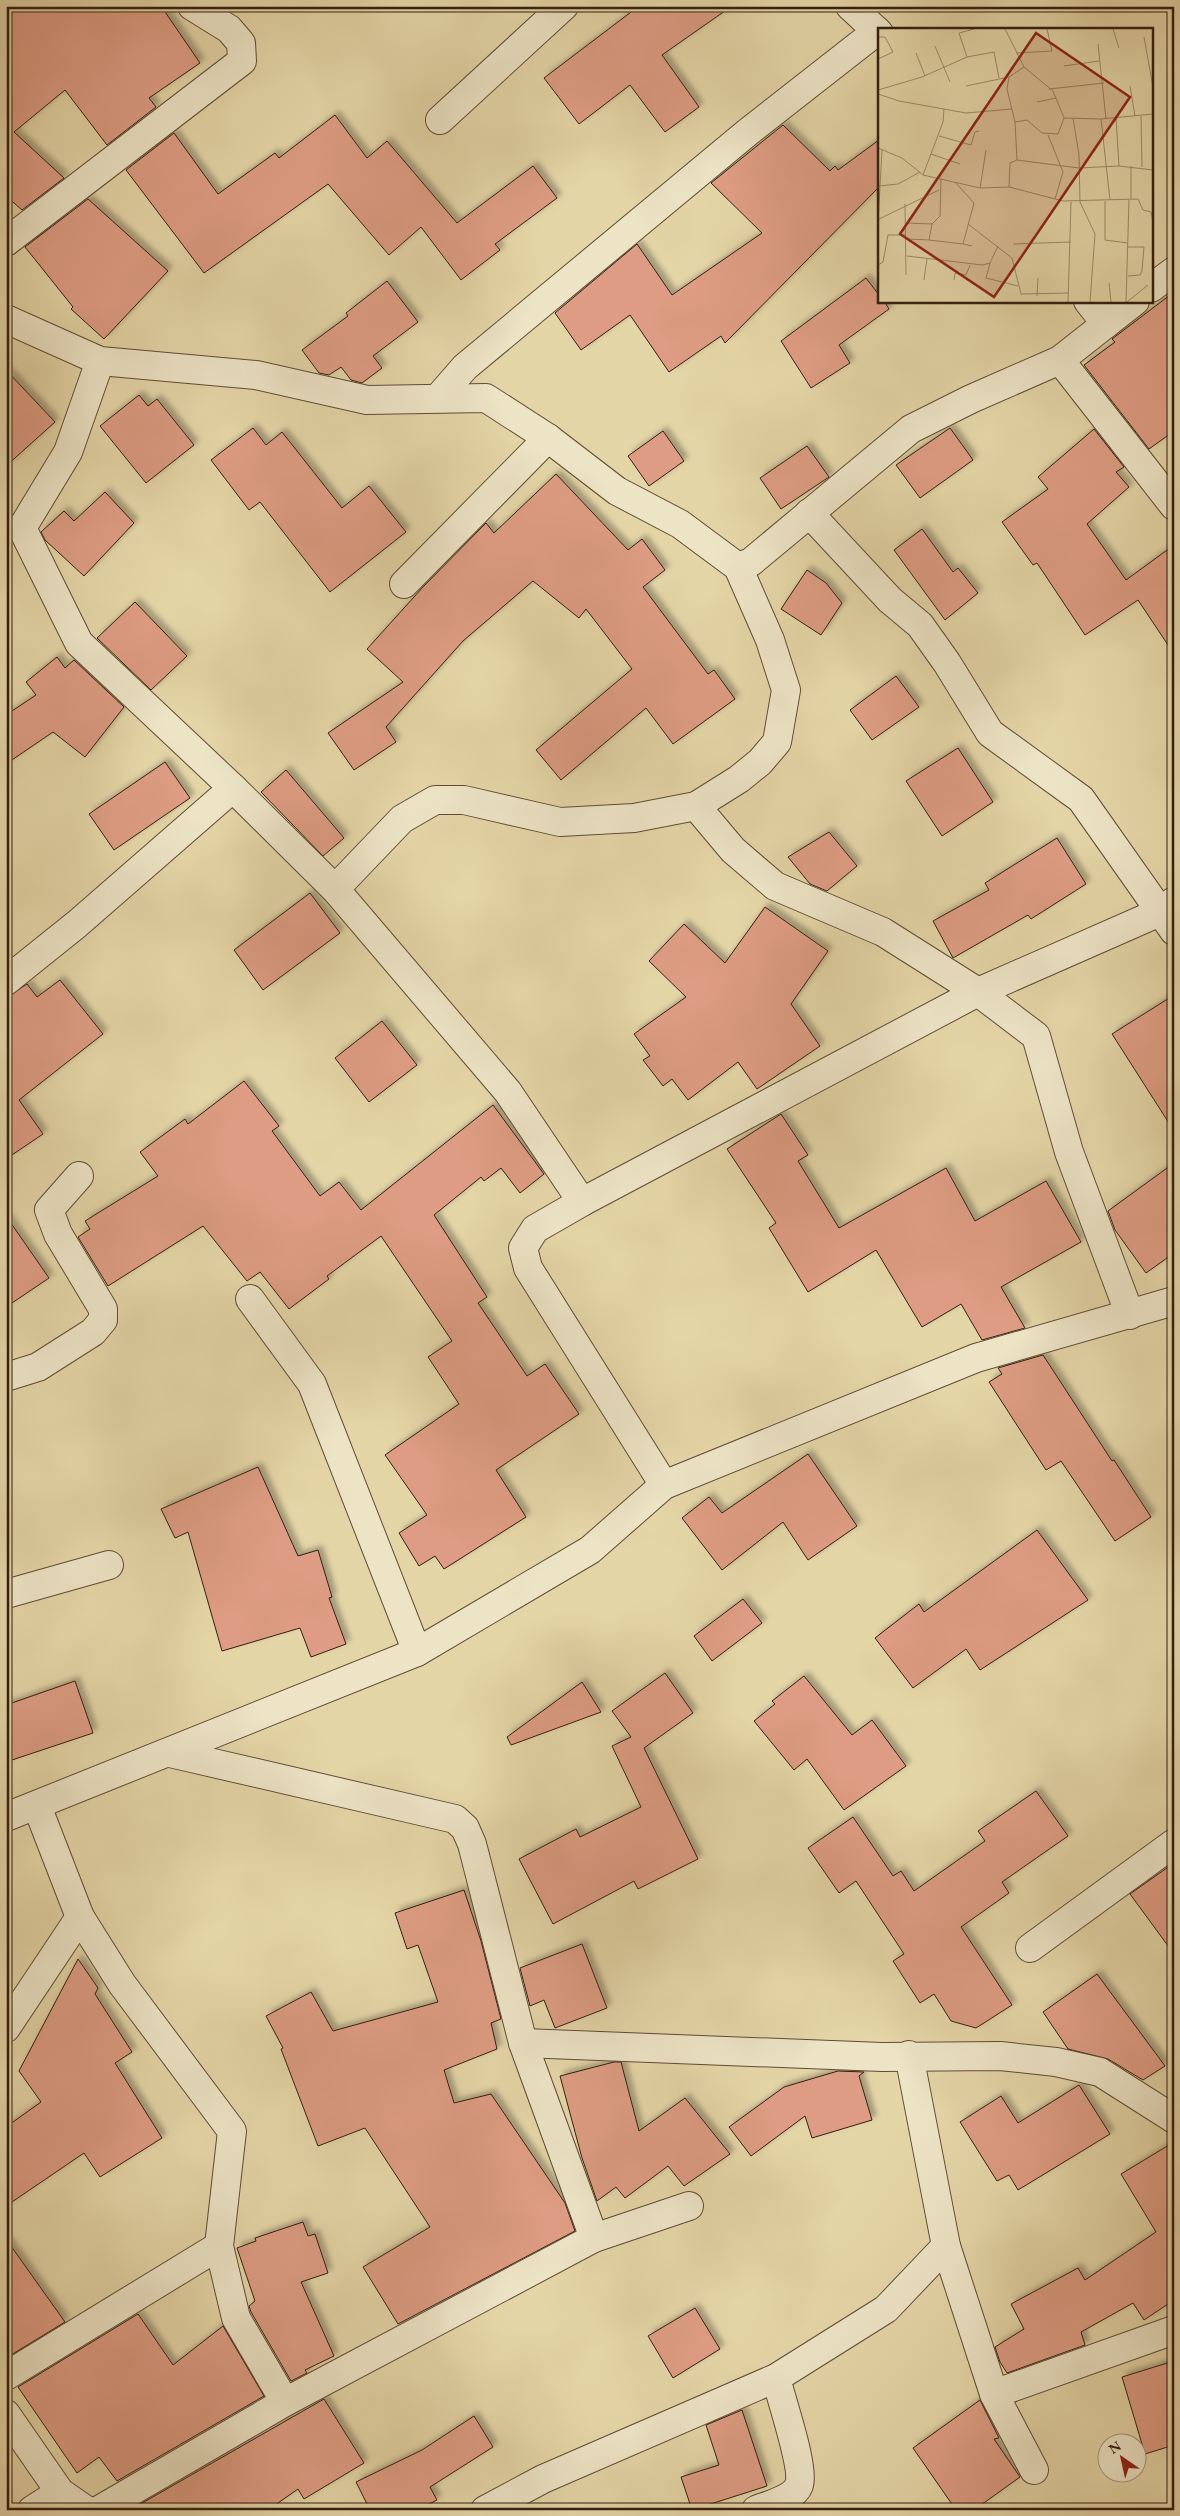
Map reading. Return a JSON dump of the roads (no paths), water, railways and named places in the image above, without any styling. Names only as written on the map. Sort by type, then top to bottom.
[{"type":"street","points":[[6,242],[242,61],[241,43],[229,29],[192,6]]},
{"type":"street","points":[[440,120],[564,6]]},
{"type":"street","points":[[438,398],[465,367],[741,137],[878,32],[850,6]]},
{"type":"street","points":[[1152,287],[1174,271]]},
{"type":"street","points":[[1089,302],[1106,324]]},
{"type":"street","points":[[738,568],[751,562],[911,429],[971,399],[1060,360],[1134,302]]},
{"type":"street","points":[[6,319],[100,361],[256,375],[368,400],[486,398],[548,438],[617,491],[680,524],[738,568],[770,640],[786,690],[777,742],[760,762],[739,779],[696,806],[634,818],[560,822],[464,800],[435,800],[402,819],[335,889]]},
{"type":"street","points":[[1060,360],[1174,506]]},
{"type":"street","points":[[100,361],[68,452],[14,536],[79,643],[234,788],[335,889],[508,1092],[582,1202]]},
{"type":"street","points":[[404,584],[548,438]]},
{"type":"street","points":[[664,1485],[528,1268],[523,1248],[535,1230],[582,1202],[978,992],[1169,915],[1081,799],[990,733],[947,662],[920,626],[890,600],[809,513]]},
{"type":"street","points":[[6,981],[77,924],[234,788]]},
{"type":"street","points":[[696,806],[733,850],[775,886],[883,932],[978,992],[1036,1036],[1069,1152],[1130,1315]]},
{"type":"street","points":[[6,1377],[38,1368],[93,1332],[102,1320],[103,1309],[58,1234],[49,1210],[79,1176]]},
{"type":"street","points":[[250,1299],[312,1384],[417,1652]]},
{"type":"street","points":[[6,1817],[170,1753],[417,1652],[590,1550],[664,1485],[976,1358],[1174,1301]]},
{"type":"street","points":[[6,1594],[109,1565]]},
{"type":"street","points":[[170,1753],[455,1819],[465,1828],[472,1844],[523,2043],[594,2238]]},
{"type":"street","points":[[36,1806],[80,1917],[122,1984],[232,2131],[219,2246],[236,2318],[285,2402]]},
{"type":"street","points":[[1030,1948],[1174,1843]]},
{"type":"street","points":[[6,2028],[80,1917]]},
{"type":"street","points":[[523,2043],[882,2056],[1000,2056],[1056,2062],[1100,2072],[1174,2119]]},
{"type":"street","points":[[909,2055],[946,2246],[994,2394],[1034,2470]]},
{"type":"street","points":[[99,2510],[285,2402],[594,2238],[689,2206]]},
{"type":"street","points":[[6,2376],[219,2246]]},
{"type":"street","points":[[484,2510],[543,2480],[776,2378],[886,2309],[946,2246]]},
{"type":"street","points":[[994,2394],[1174,2330]]},
{"type":"street","points":[[756,2510],[790,2495],[799,2486],[800,2470],[776,2378]]},
{"type":"street","points":[[6,2414],[60,2492],[86,2510]]},
{"type":"street","points":[[32,2510],[60,2492]]}]
